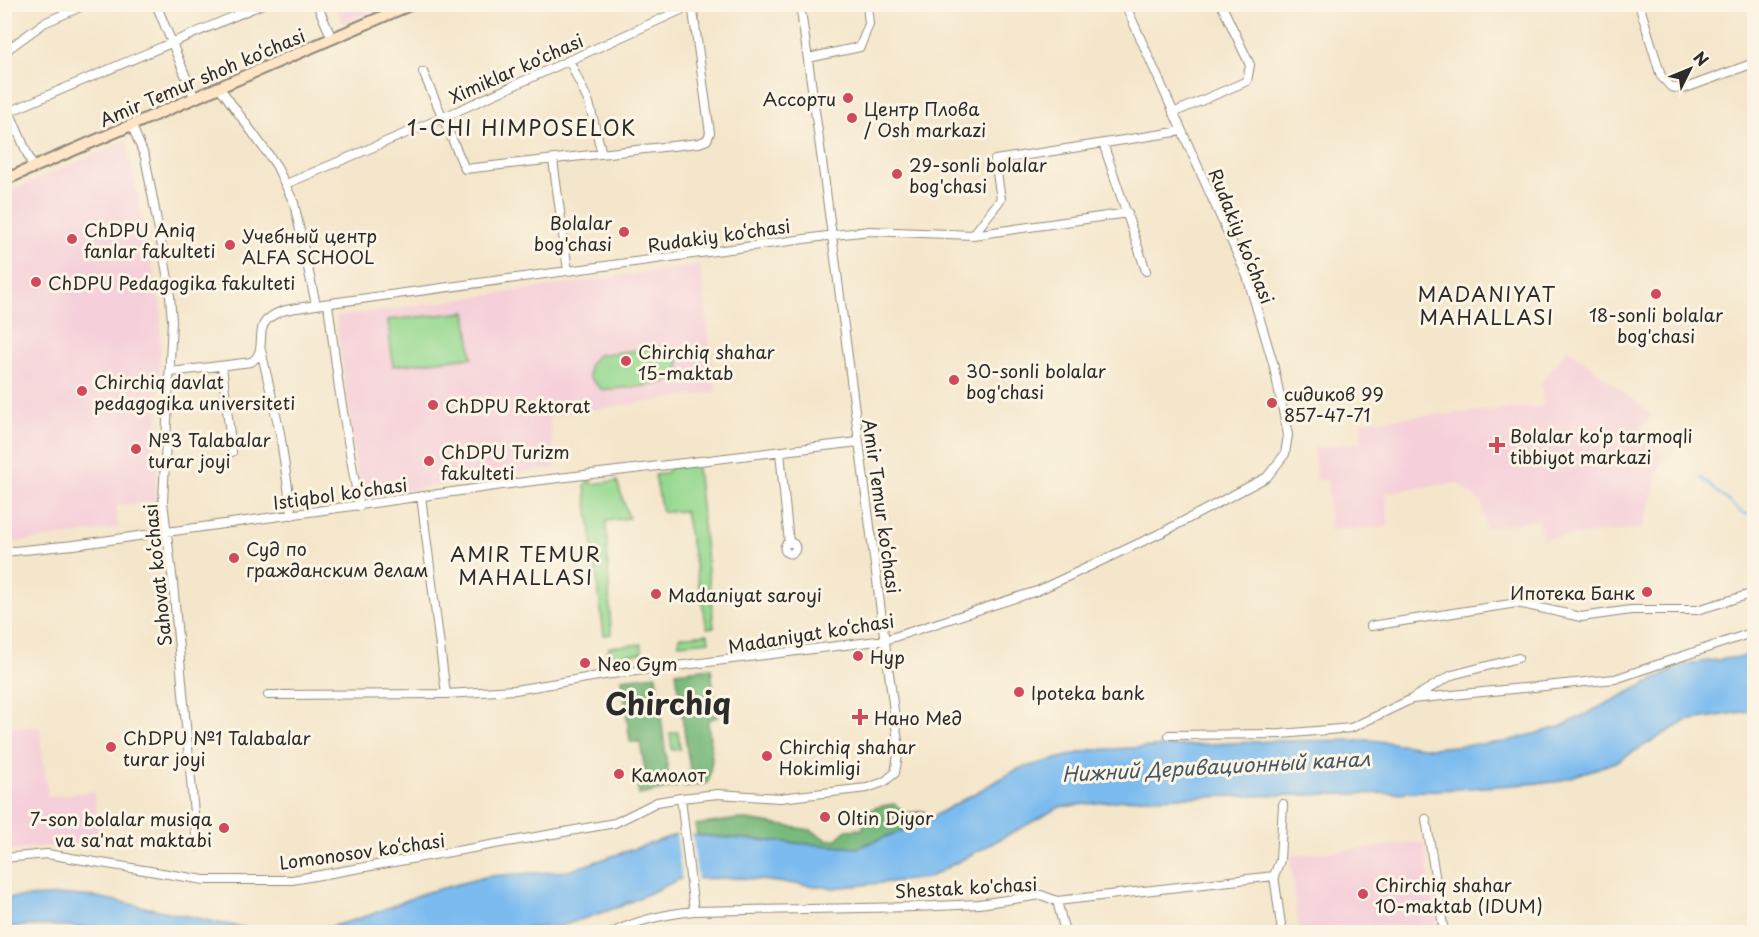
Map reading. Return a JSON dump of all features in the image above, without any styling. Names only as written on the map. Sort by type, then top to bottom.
[{"type":"main road","name":"Amir Temur shoh ko‘chasi","points":[[4,180],[412,4]]},
{"type":"street","points":[[4,52],[35,28],[87,4]]},
{"type":"street","points":[[156,4],[195,99]]},
{"type":"street","points":[[7,113],[263,4]]},
{"type":"street","points":[[317,4],[332,39]]},
{"type":"street","name":"Amir Temur ko‘chasi","points":[[681,798],[718,794],[780,798],[867,788],[890,778],[895,773],[899,749],[858,442],[834,235],[800,4]]},
{"type":"street","points":[[808,58],[860,47],[869,24],[867,4]]},
{"type":"street","name":"Rudakiy ko‘chasi","points":[[1125,4],[1246,276],[1273,363],[1288,424]]},
{"type":"street","points":[[1639,4],[1661,76],[1671,87],[1683,89],[1755,63]]},
{"type":"street","points":[[423,72],[465,169],[707,140],[710,133],[692,5]]},
{"type":"street","name":"Ximiklar ko‘chasi","points":[[286,184],[444,117],[692,5]]},
{"type":"street","points":[[1173,113],[1247,81],[1251,74],[1250,65],[1222,6]]},
{"type":"street","points":[[569,60],[589,103],[602,154]]},
{"type":"street","points":[[220,87],[276,165],[286,184],[294,203],[316,305]]},
{"type":"street","points":[[4,99],[7,113],[33,168]]},
{"type":"street","name":"Sahovat ko‘chasi","points":[[132,126],[145,157],[169,285],[172,321],[171,372],[163,502],[173,583],[197,846]]},
{"type":"street","points":[[973,235],[1000,199],[995,160],[1182,131]]},
{"type":"street","points":[[1103,143],[1146,271]]},
{"type":"street","points":[[553,160],[568,271]]},
{"type":"street","name":"Rudakiy ko‘chasi","points":[[261,349],[264,323],[267,319],[279,312],[328,303],[834,235],[870,231],[973,235],[1128,213]]},
{"type":"street","points":[[328,303],[339,388],[360,506]]},
{"type":"street","points":[[171,372],[251,362],[258,357],[261,349]]},
{"type":"street","points":[[261,349],[280,433],[292,515]]},
{"type":"street","points":[[222,366],[232,452]]},
{"type":"street","name":"Madaniyat ko‘chasi","points":[[268,695],[446,694],[515,690],[604,675],[885,640],[1037,591],[1267,477],[1280,464],[1288,445],[1288,424]]},
{"type":"street","name":"Istiqbol ko‘chasi","points":[[4,552],[421,496],[858,442]]},
{"type":"street","points":[[780,452],[789,543]]},
{"type":"street","points":[[421,496],[446,694]]},
{"type":"street","points":[[1371,626],[1517,603],[1581,617],[1631,610],[1697,610],[1753,593],[1755,606]]},
{"type":"street","points":[[1412,699],[1615,679],[1755,632]]},
{"type":"street","points":[[1169,735],[1281,734],[1351,728],[1412,699],[1452,675],[1518,658]]},
{"type":"street","points":[[681,798],[694,911]]},
{"type":"street","name":"Lomonosov ko‘chasi","points":[[4,858],[47,854],[204,880],[292,880],[615,823],[657,802],[681,798]]},
{"type":"street","points":[[1282,933],[1274,876],[1280,860],[1283,804]]},
{"type":"street","points":[[1426,819],[1444,933]]},
{"type":"street","name":"Shestak ko'chasi","points":[[614,933],[630,924],[661,915],[694,911],[915,907],[979,904],[1041,895],[1057,901],[1274,876]]},
{"type":"street","points":[[1057,901],[1065,933]]},
{"type":"shaded area","points":[[336,4],[387,4],[387,5],[343,24]]},
{"type":"shaded area","name":"Chirchiq davlat pedagogika universiteti","points":[[126,141],[161,309],[156,501],[116,506],[119,528],[5,544],[5,193]]},
{"type":"shaded area","name":"Chirchiq davlat pedagogika universiteti","points":[[700,265],[716,392],[549,416],[556,468],[360,497],[336,317]]},
{"type":"shaded area","name":"Bolalar ko‘p tarmoqli tibbiyot markazi","points":[[1568,348],[1652,415],[1639,431],[1664,454],[1643,528],[1542,539],[1539,520],[1485,528],[1482,504],[1458,483],[1386,492],[1389,527],[1330,530],[1327,480],[1316,480],[1314,448],[1362,443],[1361,421],[1543,406],[1541,383]]},
{"type":"shaded area","points":[[5,727],[39,727],[48,797],[94,791],[99,841],[5,851]]},
{"type":"shaded area","name":"Chirchiq shahar 10-maktab (IDUM)","points":[[1424,842],[1438,932],[1299,932],[1290,856]]},
{"type":"green space","points":[[466,312],[472,357],[393,366],[388,320]]},
{"type":"green space","points":[[663,347],[673,352],[679,365],[676,375],[666,382],[602,390],[589,377],[589,365],[597,355]]},
{"type":"green space","points":[[693,465],[697,468],[714,627],[707,628],[685,511],[662,512],[655,475],[664,474],[670,468]]},
{"type":"green space","points":[[590,477],[592,484],[617,481],[629,518],[606,521],[611,634],[604,635],[585,486]]},
{"type":"green space","points":[[708,634],[709,641],[679,644],[679,637]]},
{"type":"green space","points":[[641,644],[642,653],[612,656],[607,654],[609,647]]},
{"type":"green space","points":[[711,668],[717,717],[708,720],[712,759],[708,783],[684,787],[690,771],[676,672]]},
{"type":"green space","points":[[656,675],[668,774],[677,783],[677,787],[639,795],[636,773],[645,770],[640,742],[630,742],[622,679]]},
{"type":"green space","points":[[678,732],[680,749],[672,750],[670,733]]},
{"type":"green space","points":[[894,804],[907,813],[924,811],[928,820],[857,848],[697,835],[695,825],[740,819],[811,830],[827,840],[837,839],[847,830],[863,829],[866,816],[872,809]]},
{"type":"water","name":"Нижний Деривационный канал","points":[[1754,655],[1754,710],[1686,721],[1616,762],[1556,782],[1395,793],[1142,798],[1060,807],[928,878],[833,888],[741,878],[680,879],[619,907],[561,926],[466,932],[263,932],[320,930],[370,915],[424,893],[489,876],[568,871],[678,834],[857,848],[920,824],[1018,769],[1091,750],[1274,741],[1370,740],[1430,748],[1505,742],[1562,726],[1685,664]]},
{"type":"water","points":[[67,895],[97,897],[263,932],[122,932],[63,926],[5,927],[5,898]]},
{"type":"pier","points":[[676,831],[692,832],[698,882],[682,882]]},
{"type":"waterway","points":[[1700,477],[1741,512],[1754,517]]},
{"type":"place","name":"Ассорти","points":[[848,98]]},
{"type":"place","name":"Центр Плова / Osh markazi","points":[[852,118]]},
{"type":"place","name":"29-sonli bolalar bog'chasi","points":[[897,174]]},
{"type":"place","name":"Bolalar bog'chasi","points":[[624,232]]},
{"type":"place","name":"ChDPU Aniq fanlar fakulteti","points":[[72,239]]},
{"type":"place","name":"Учебный центр ALFA SCHOOL","points":[[230,245]]},
{"type":"place","name":"ChDPU Pedagogika fakulteti","points":[[36,282]]},
{"type":"place","name":"18-sonli bolalar bog'chasi","points":[[1656,294]]},
{"type":"place","name":"Chirchiq shahar 15-maktab","points":[[626,361]]},
{"type":"place","name":"30-sonli bolalar bog'chasi","points":[[954,380]]},
{"type":"place","name":"Chirchiq davlat pedagogika universiteti","points":[[82,391]]},
{"type":"place","name":"сидиков 99 857-47-71","points":[[1272,403]]},
{"type":"place","name":"ChDPU Rektorat","points":[[433,405]]},
{"type":"place","name":"Bolalar ko‘p tarmoqli tibbiyot markazi","points":[[1497,445]]},
{"type":"place","name":"№3 Talabalar turar joyi","points":[[136,449]]},
{"type":"place","name":"ChDPU Turizm fakulteti","points":[[429,461]]},
{"type":"place","name":"Суд по гражданским делам","points":[[234,558]]},
{"type":"place","name":"Ипотека Банк","points":[[1647,592]]},
{"type":"place","name":"Madaniyat saroyi","points":[[656,594]]},
{"type":"place","name":"Нур","points":[[858,656]]},
{"type":"place","name":"Neo Gym","points":[[585,663]]},
{"type":"place","name":"Ipoteka bank","points":[[1019,692]]},
{"type":"place","name":"Нано Мед","points":[[860,717]]},
{"type":"place","name":"ChDPU №1 Talabalar turar joyi","points":[[111,747]]},
{"type":"place","name":"Chirchiq shahar Hokimligi","points":[[767,756]]},
{"type":"place","name":"Камолот","points":[[619,774]]},
{"type":"place","name":"Oltin Diyor","points":[[825,817]]},
{"type":"place","name":"7-son bolalar musiqa va sa'nat maktabi","points":[[224,828]]},
{"type":"place","name":"Chirchiq shahar 10-maktab (IDUM)","points":[[1363,894]]},
{"type":"district","name":"1-CHI HIMPOSELOK","points":[[522,127]]},
{"type":"district","name":"MADANIYAT MAHALLASI","points":[[1487,306]]},
{"type":"district","name":"AMIR TEMUR MAHALLASI","points":[[526,566]]},
{"type":"district","name":"Chirchiq","points":[[668,702]]}]
